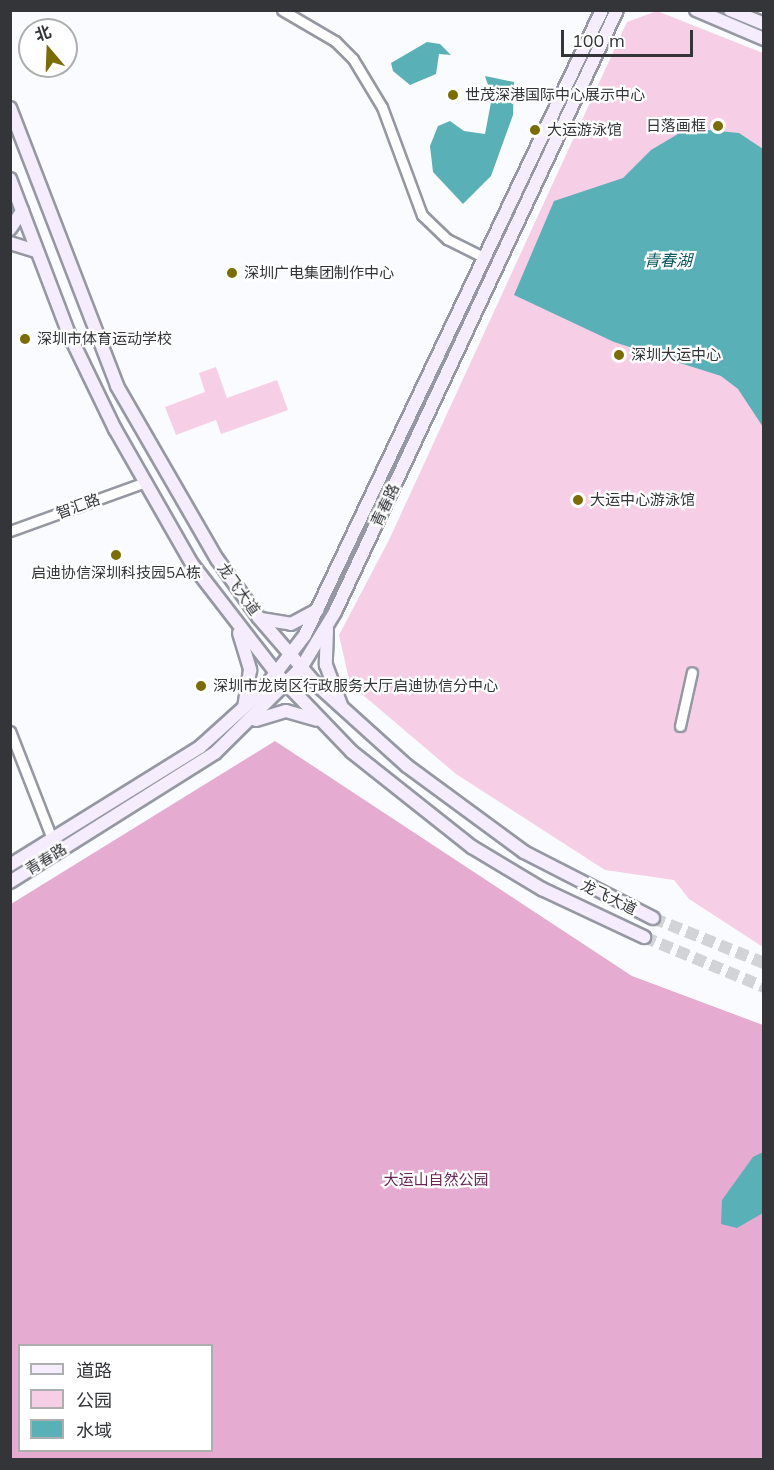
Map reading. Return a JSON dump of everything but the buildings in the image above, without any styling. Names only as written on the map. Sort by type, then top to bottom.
[{"type":"main road","points":[[615,16],[626,10]]},
{"type":"main road","points":[[696,10],[764,39]]},
{"type":"main road","points":[[730,10],[764,24]]},
{"type":"main road","name":"青春路","points":[[10,865],[176,763],[242,711],[277,674],[291,655],[322,605],[600,12]]},
{"type":"main road","name":"青春路","points":[[10,882],[197,765],[250,723],[287,686],[301,668],[327,627],[615,16]]},
{"type":"main road","name":"龙飞大道","points":[[10,108],[117,386],[217,559],[259,618],[301,668],[344,712],[524,852],[653,918]]},
{"type":"main road","name":"龙飞大道","points":[[10,179],[83,365],[145,482],[192,564],[234,621],[287,686],[322,722],[472,847],[542,889],[644,937]]},
{"type":"main road","points":[[10,229],[22,211]]},
{"type":"main road","points":[[10,243],[37,251]]},
{"type":"main road","points":[[259,618],[291,624],[322,605]]},
{"type":"main road","points":[[234,621],[250,670],[242,711]]},
{"type":"main road","points":[[327,627],[326,665],[344,712]]},
{"type":"main road","points":[[250,723],[285,711],[322,722]]},
{"type":"street","points":[[282,10],[335,41],[353,59],[382,107],[422,215],[447,239],[485,258]]},
{"type":"street","name":"智汇路","points":[[10,531],[145,482]]},
{"type":"street","points":[[680,726],[692,672]]},
{"type":"street","points":[[10,731],[52,839]]},
{"type":"green space","name":"深圳大运中心","points":[[657,11],[763,53],[763,947],[689,899],[674,880],[605,870],[456,774],[350,684],[339,635],[389,540],[627,22]]},
{"type":"green space","points":[[216,367],[227,398],[277,380],[288,410],[221,434],[216,420],[176,435],[165,407],[205,392],[199,373]]},
{"type":"green space","name":"大运山自然公园","points":[[275,741],[632,976],[763,1025],[763,1459],[11,1460],[11,904]]},
{"type":"water","points":[[427,42],[440,44],[451,55],[439,54],[436,74],[410,85],[393,71],[391,63]]},
{"type":"water","points":[[485,76],[514,82],[513,115],[491,176],[463,204],[433,172],[430,146],[438,126],[450,121],[464,131],[485,134],[492,97]]},
{"type":"water","name":"青春湖","points":[[688,128],[739,133],[763,149],[763,427],[738,389],[721,376],[614,342],[514,295],[554,201],[623,178],[651,150]]},
{"type":"water","points":[[763,1152],[763,1213],[737,1228],[721,1224],[722,1200],[753,1157]]},
{"type":"tunnel","points":[[653,918],[764,963]]},
{"type":"tunnel","points":[[644,937],[764,987]]},
{"type":"place","name":"世茂深港国际中心展示中心","points":[[453,95]]},
{"type":"place","name":"日落画框","points":[[718,126]]},
{"type":"place","name":"大运游泳馆","points":[[535,130]]},
{"type":"place","name":"深圳广电集团制作中心","points":[[232,273]]},
{"type":"place","name":"深圳市体育运动学校","points":[[25,339]]},
{"type":"place","name":"深圳大运中心","points":[[619,355]]},
{"type":"place","name":"大运中心游泳馆","points":[[578,500]]},
{"type":"place","name":"启迪协信深圳科技园5A栋","points":[[116,555]]},
{"type":"place","name":"深圳市龙岗区行政服务大厅启迪协信分中心","points":[[201,686]]}]
